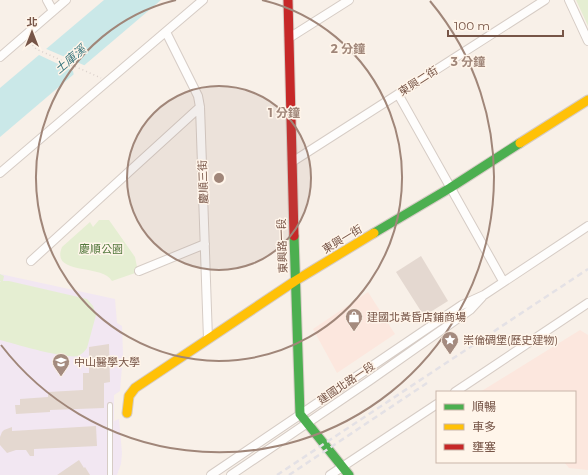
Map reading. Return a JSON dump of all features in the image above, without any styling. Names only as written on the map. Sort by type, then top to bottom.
[{"type":"street","points":[[47,0],[53,11]]},
{"type":"street","points":[[0,57],[66,0]]},
{"type":"street","points":[[0,173],[203,0]]},
{"type":"street","name":"東興路一段","points":[[288,0],[300,414]]},
{"type":"street","points":[[289,38],[348,0]]},
{"type":"street","name":"東興二街","points":[[292,162],[545,0]]},
{"type":"street","points":[[569,0],[588,41]]},
{"type":"street","name":"慶順三街","points":[[166,32],[198,96],[200,106],[208,339]]},
{"type":"street","points":[[398,94],[503,281]]},
{"type":"street","name":"東興一街","points":[[127,413],[128,397],[131,391],[295,281],[450,188],[588,100]]},
{"type":"street","points":[[31,261],[200,106]]},
{"type":"street","name":"建國北路一段","points":[[231,475],[470,310],[484,295],[503,281],[588,226]]},
{"type":"street","points":[[139,271],[205,244]]},
{"type":"street","name":"建國北路一段","points":[[211,475],[462,305],[484,295]]},
{"type":"street","points":[[456,391],[588,303]]},
{"type":"street","points":[[330,475],[436,405]]},
{"type":"street","points":[[300,414],[349,475]]},
{"type":"lane","points":[[110,405],[110,475]]},
{"type":"path","points":[[25,36],[36,49],[107,81]]},
{"type":"shaded area","name":"中山醫學大學","points":[[0,274],[115,299],[117,323],[122,326],[123,355],[120,391],[114,395],[114,421],[119,419],[122,453],[121,464],[117,475],[0,475]]},
{"type":"shaded area","name":"建國北黃昏店鋪商場","points":[[368,292],[395,334],[337,373],[313,329]]},
{"type":"shaded area","points":[[580,330],[588,335],[588,470],[569,468],[565,463],[576,463],[576,391],[482,391]]},
{"type":"green space","points":[[576,0],[588,0],[588,26]]},
{"type":"green space","name":"慶順公園","points":[[99,220],[109,220],[135,257],[138,272],[112,281],[98,272],[70,266],[63,262],[60,256],[62,247],[90,222],[93,227]]},
{"type":"green space","points":[[0,274],[4,276],[3,281],[9,281],[87,299],[93,306],[96,315],[87,348],[78,356],[72,356],[40,351],[0,340]]},
{"type":"water","name":"土庫溪","points":[[104,0],[161,0],[0,137],[0,88]]},
{"type":"pier","points":[[44,48],[86,66],[74,76],[73,71],[37,54]]},
{"type":"building","points":[[421,256],[448,301],[424,316],[396,272]]},
{"type":"building","points":[[109,344],[110,382],[104,383],[104,408],[50,410],[50,412],[16,414],[15,405],[20,405],[20,399],[48,397],[48,392],[83,390],[83,373],[89,373],[89,347]]},
{"type":"building","points":[[96,426],[97,446],[34,449],[34,456],[30,456],[26,450],[16,450],[7,453],[0,445],[0,437],[2,432],[12,427],[12,431]]},
{"type":"building","points":[[79,460],[90,475],[57,475]]},
{"type":"railway","points":[[277,475],[588,269]]},
{"type":"railway","points":[[289,475],[427,383]]},
{"type":"traffic: fast","points":[[374,233],[450,188],[520,143]]},
{"type":"traffic: fast","points":[[294,236],[300,414],[349,475]]},
{"type":"traffic: slow","points":[[520,143],[588,100]]},
{"type":"traffic: slow","points":[[127,413],[129,396],[135,388],[295,281],[374,233]]},
{"type":"traffic: jam","points":[[288,0],[294,236]]},
{"type":"place","name":"建國北黃昏店鋪商場","points":[[354,332]]},
{"type":"place","name":"崇倫碉堡(歷史建物)","points":[[450,355]]},
{"type":"place","name":"中山醫學大學","points":[[61,377]]}]
